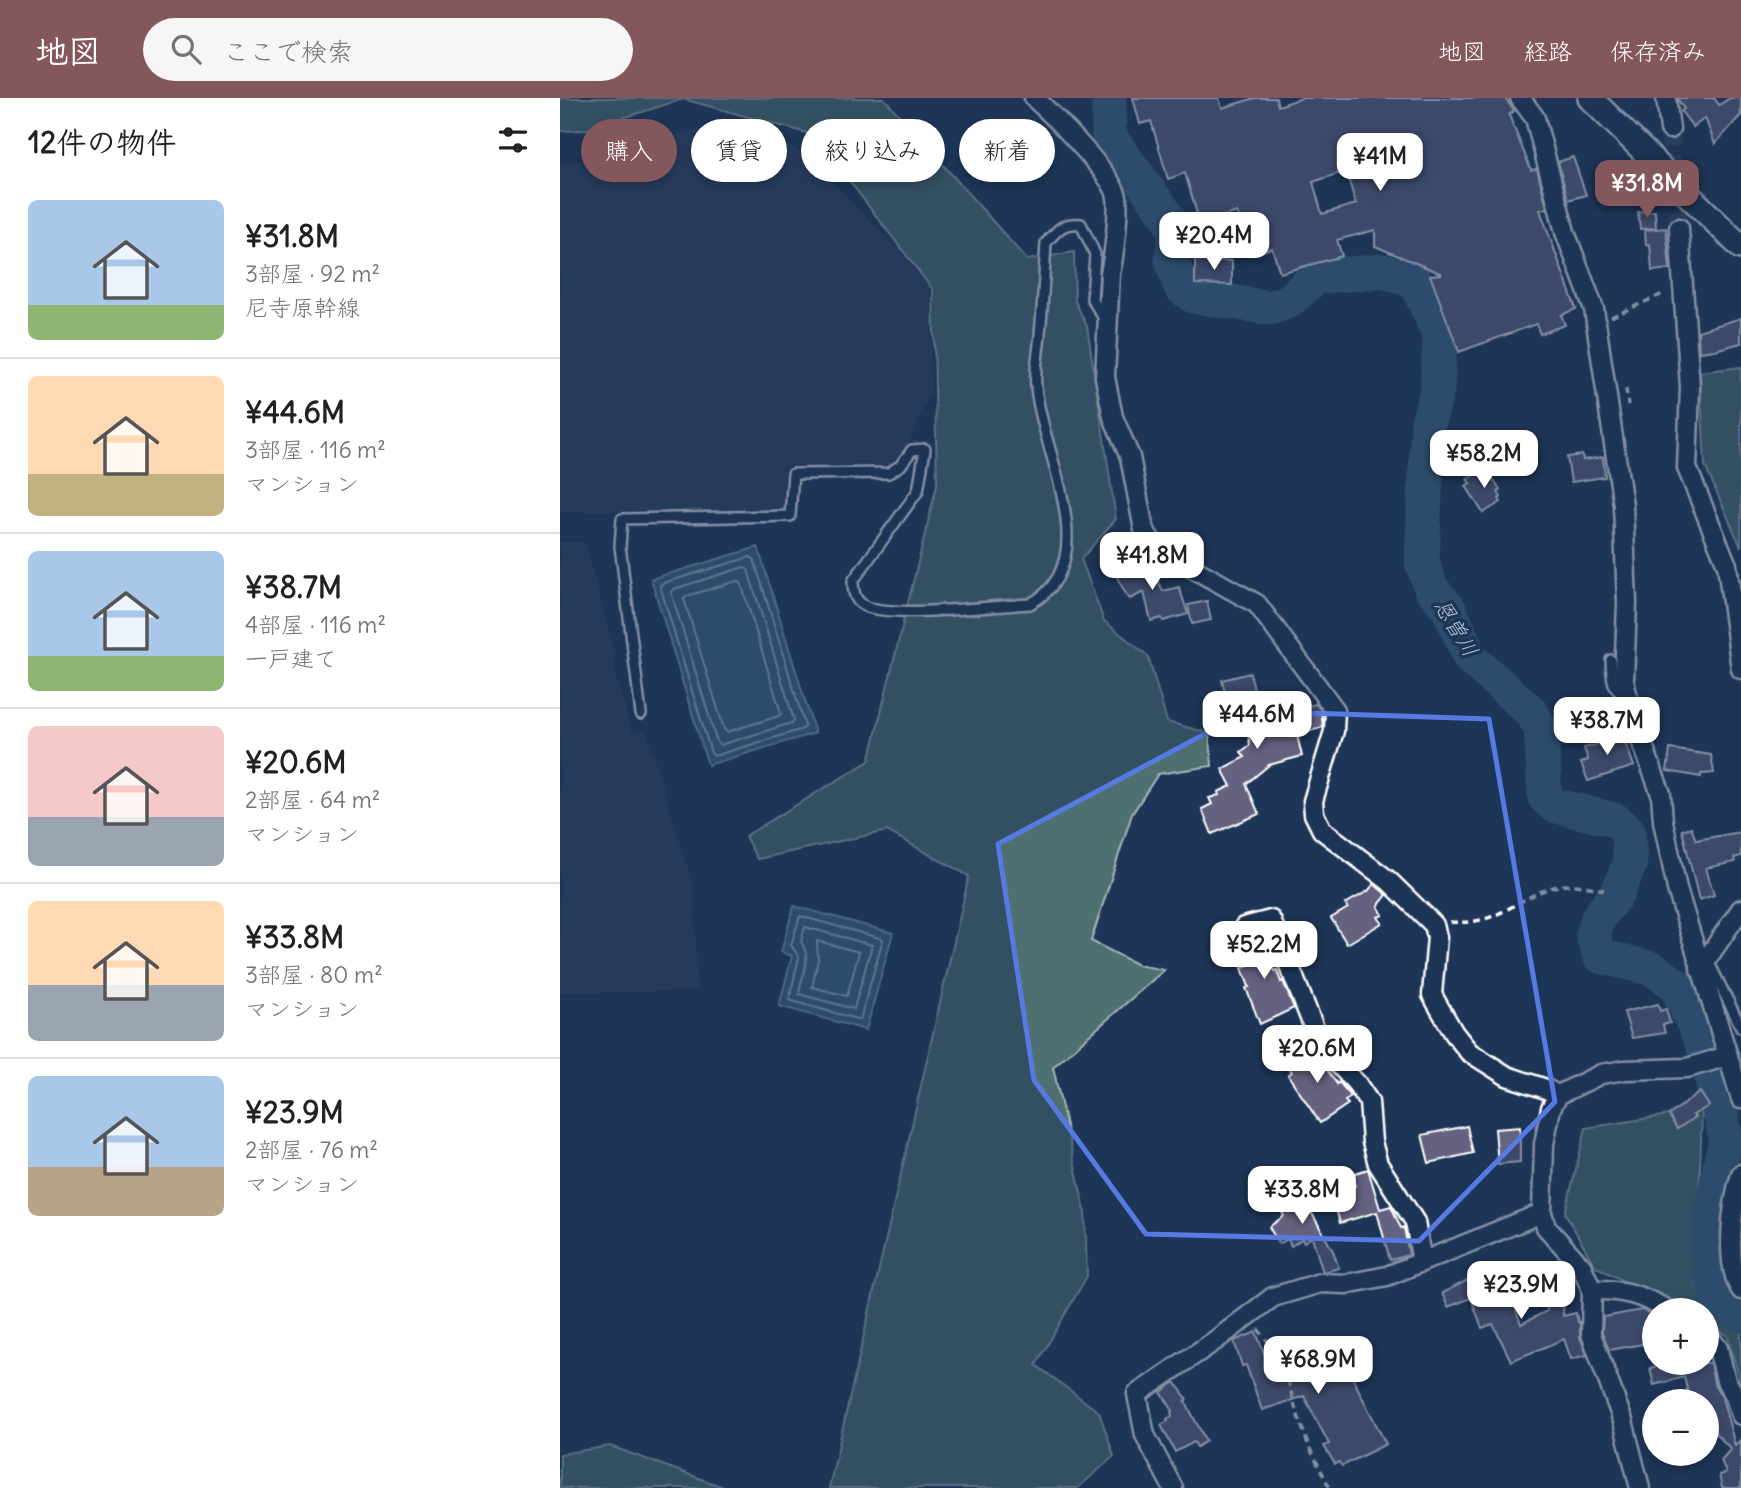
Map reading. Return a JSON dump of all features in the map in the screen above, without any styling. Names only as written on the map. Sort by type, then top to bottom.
[{"type":"street","points":[[1034,98],[1056,117],[1109,180],[1117,196],[1105,377],[1112,417],[1130,457],[1144,530],[1156,548],[1258,604],[1335,710],[1334,731],[1313,801],[1314,814],[1322,831],[1389,881],[1434,925],[1437,937],[1432,995],[1454,1033],[1469,1052],[1507,1076],[1546,1088],[1558,1095]]},
{"type":"street","points":[[1520,98],[1535,118],[1565,232],[1594,309],[1623,505],[1627,603],[1624,681],[1632,716],[1661,794],[1663,821],[1677,889],[1703,964],[1724,1058],[1741,1099]]},
{"type":"street","points":[[1590,98],[1741,247]]},
{"type":"street","points":[[1666,98],[1670,129]]},
{"type":"street","points":[[1679,228],[1689,387],[1687,468],[1727,565],[1741,669]]},
{"type":"street","points":[[1703,964],[1741,909]]},
{"type":"street","points":[[1244,927],[1271,920],[1324,1048],[1357,1084],[1369,1102],[1372,1142],[1378,1164],[1415,1222],[1422,1262]]},
{"type":"street","points":[[1640,1488],[1623,1421],[1591,1334],[1592,1290],[1582,1267],[1546,1227],[1542,1213],[1544,1144],[1551,1108],[1558,1095],[1601,1074],[1625,1070],[1687,1068],[1724,1058]]},
{"type":"street","points":[[1741,1174],[1734,1203],[1732,1262],[1741,1290]]},
{"type":"street","points":[[1172,1488],[1145,1435],[1137,1394],[1273,1297],[1320,1283],[1346,1284],[1387,1276],[1542,1213]]},
{"type":"street","points":[[1592,1290],[1615,1289],[1647,1298]]},
{"type":"street","points":[[1719,1352],[1726,1381],[1741,1415]]},
{"type":"lane","points":[[640,714],[620,546],[622,519],[790,516],[793,474],[889,473],[901,465],[912,450],[925,449],[918,491],[853,581],[853,594],[862,604],[884,610],[913,611],[1030,604],[1045,596],[1054,586],[1066,554],[1067,522],[1035,387],[1046,243],[1058,228],[1070,223],[1081,224],[1086,231],[1095,254],[1092,299],[1107,323]]},
{"type":"lane","points":[[1611,660],[1612,680],[1618,693],[1628,697]]},
{"type":"lane","points":[[1703,964],[1741,1027]]},
{"type":"path","points":[[1597,324],[1684,286]]},
{"type":"path","points":[[1456,922],[1497,916],[1545,890],[1560,885],[1604,890]]},
{"type":"path","points":[[1248,1317],[1282,1360],[1296,1410],[1330,1488]]},
{"type":"highlighted area","points":[[1248,711],[1489,719],[1555,1102],[1419,1241],[1146,1234],[1034,1080],[998,844]]},
{"type":"shaded area","points":[[691,130],[691,182],[787,182],[787,146],[801,153],[801,182],[832,182],[893,244],[924,280],[931,295],[931,390],[903,456],[891,465],[787,465],[786,508],[782,511],[560,512],[560,164],[581,161],[581,182],[677,182],[677,135]]},
{"type":"shaded area","points":[[560,542],[585,542],[615,655],[615,675],[633,734],[646,731],[694,888],[697,991],[560,993]]},
{"type":"green space","points":[[560,98],[884,98],[903,119],[801,119],[801,131],[787,128],[787,119],[756,119],[683,99],[620,119],[581,119],[581,130],[560,131]]},
{"type":"green space","points":[[945,167],[1027,260],[1074,252],[1075,301],[1087,326],[1116,519],[1081,559],[1104,621],[1148,656],[1167,722],[1209,733],[1212,766],[1158,774],[1132,814],[1091,941],[1138,965],[1164,970],[1053,1067],[1085,1211],[1087,1276],[1036,1365],[1099,1412],[1114,1456],[1078,1488],[829,1488],[969,876],[887,831],[757,859],[745,836],[869,761],[937,485],[933,290],[850,182],[945,182]]},
{"type":"green space","points":[[1741,367],[1741,547],[1705,466],[1700,372]]},
{"type":"green space","points":[[1702,1110],[1696,1285],[1714,1298],[1656,1298],[1595,1266],[1565,1213],[1586,1128]]},
{"type":"green space","points":[[1719,1302],[1741,1318],[1741,1383],[1727,1335],[1719,1331]]},
{"type":"green space","points":[[610,1446],[726,1488],[560,1488],[560,1454]]},
{"type":"water","points":[[758,547],[815,733],[708,765],[651,579]]},
{"type":"water","points":[[794,906],[893,933],[866,1030],[779,1006],[792,956],[781,952]]},
{"type":"building","points":[[1133,98],[1219,98],[1222,108],[1255,98],[1276,98],[1278,106],[1302,98],[1505,98],[1514,111],[1509,115],[1531,170],[1537,169],[1547,208],[1540,210],[1576,309],[1561,315],[1565,325],[1540,334],[1536,324],[1459,352],[1430,275],[1442,274],[1375,246],[1375,230],[1337,240],[1342,256],[1280,273],[1272,248],[1250,255],[1237,212],[1200,224],[1185,173],[1168,179],[1151,121],[1140,124]],"holes":[[[1346,171],[1356,204],[1322,214],[1313,182]]]},
{"type":"building","points":[[1677,98],[1714,98],[1719,105],[1730,98],[1741,98],[1741,115],[1715,144],[1705,118],[1693,127],[1681,111],[1684,109]]},
{"type":"building","points":[[1573,157],[1586,195],[1568,200],[1558,162]]},
{"type":"building","points":[[1655,211],[1656,228],[1640,229],[1638,212]]},
{"type":"building","points":[[1666,228],[1670,269],[1652,271],[1650,244],[1646,245],[1645,230]]},
{"type":"building","points":[[1195,260],[1232,261],[1232,285],[1195,284]]},
{"type":"building","points":[[1741,318],[1741,343],[1699,352],[1698,331]]},
{"type":"building","points":[[1582,455],[1583,460],[1603,457],[1605,477],[1571,482],[1567,457]]},
{"type":"building","points":[[1486,468],[1500,490],[1498,492],[1501,502],[1483,513],[1466,486],[1470,483],[1467,479]]},
{"type":"building","points":[[1143,561],[1146,567],[1150,565],[1163,591],[1179,587],[1188,614],[1163,621],[1162,618],[1151,621],[1144,592],[1130,599],[1127,596],[1115,574]]},
{"type":"building","points":[[1207,601],[1211,620],[1192,624],[1188,605]]},
{"type":"building","points":[[1250,673],[1261,717],[1316,704],[1321,710],[1323,727],[1297,735],[1302,756],[1269,765],[1246,784],[1259,814],[1212,834],[1202,809],[1212,804],[1209,798],[1219,795],[1218,792],[1231,786],[1222,769],[1245,757],[1241,752],[1250,745],[1242,703],[1228,707],[1222,680]]},
{"type":"building","points":[[1621,731],[1634,766],[1588,781],[1581,763],[1588,760],[1584,748],[1599,744],[1598,740]]},
{"type":"building","points":[[1670,749],[1711,755],[1714,773],[1701,774],[1701,777],[1667,771]]},
{"type":"building","points":[[1691,827],[1696,840],[1741,832],[1741,856],[1734,858],[1735,862],[1706,868],[1714,895],[1699,900],[1682,830]]},
{"type":"building","points":[[1374,884],[1387,895],[1378,906],[1383,915],[1378,917],[1382,923],[1347,944],[1331,918],[1348,908],[1345,904],[1368,891]]},
{"type":"building","points":[[1263,934],[1275,971],[1277,970],[1281,982],[1283,981],[1294,1008],[1260,1024],[1246,988],[1249,987],[1242,968],[1248,965],[1242,946],[1246,945],[1244,938]]},
{"type":"building","points":[[1658,1004],[1660,1011],[1666,1009],[1670,1023],[1663,1025],[1665,1033],[1632,1038],[1624,1012]]},
{"type":"building","points":[[1310,1046],[1337,1084],[1339,1082],[1351,1096],[1345,1101],[1348,1104],[1320,1123],[1288,1075],[1292,1072],[1286,1064]]},
{"type":"building","points":[[1700,1092],[1709,1106],[1677,1129],[1669,1115]]},
{"type":"building","points":[[1467,1126],[1473,1153],[1429,1163],[1422,1135]]},
{"type":"building","points":[[1520,1127],[1520,1162],[1498,1164],[1495,1129]]},
{"type":"building","points":[[1368,1169],[1380,1209],[1391,1206],[1401,1228],[1404,1227],[1409,1255],[1390,1260],[1377,1212],[1340,1223],[1331,1192],[1355,1186],[1352,1174]]},
{"type":"building","points":[[1295,1183],[1333,1251],[1339,1268],[1323,1272],[1312,1237],[1304,1242],[1302,1239],[1291,1246],[1288,1239],[1279,1244],[1269,1227],[1284,1216],[1274,1197]]},
{"type":"building","points":[[1470,1279],[1477,1293],[1506,1283],[1521,1324],[1547,1311],[1547,1293],[1564,1293],[1563,1316],[1576,1313],[1580,1322],[1580,1337],[1587,1355],[1571,1359],[1564,1339],[1511,1361],[1493,1324],[1482,1328],[1471,1298],[1448,1307],[1442,1293]]},
{"type":"building","points":[[1642,1310],[1642,1344],[1609,1350],[1602,1332],[1603,1317]]},
{"type":"building","points":[[1256,1332],[1272,1374],[1313,1361],[1309,1351],[1339,1339],[1348,1364],[1352,1362],[1358,1377],[1353,1379],[1386,1444],[1342,1466],[1339,1462],[1335,1464],[1324,1446],[1329,1444],[1304,1396],[1262,1410],[1234,1341]]},
{"type":"building","points":[[1652,1375],[1712,1375],[1717,1389],[1687,1389],[1684,1377],[1654,1385]]},
{"type":"building","points":[[1175,1382],[1187,1399],[1185,1401],[1206,1441],[1197,1447],[1194,1442],[1175,1452],[1161,1425],[1168,1421],[1173,1411],[1161,1392]]},
{"type":"building","points":[[1719,1392],[1735,1445],[1741,1439],[1741,1488],[1722,1488],[1719,1475],[1726,1473],[1721,1460],[1731,1449],[1719,1437]]},
{"type":"waterway","name":"恩曽川","points":[[1109,98],[1109,136],[1168,217],[1175,231],[1172,261],[1181,287],[1193,296],[1270,308],[1289,301],[1316,277],[1383,271],[1416,282],[1440,337],[1437,391],[1428,422],[1422,562],[1431,588],[1449,609],[1470,658],[1530,711],[1541,728],[1545,797],[1553,805],[1615,820],[1628,831],[1630,863],[1618,892],[1598,918],[1593,936],[1600,956],[1653,969],[1676,985],[1704,1047],[1726,1137],[1708,1249],[1716,1299],[1741,1315]]},
{"type":"tunnel","points":[[1670,129],[1679,228]]}]
